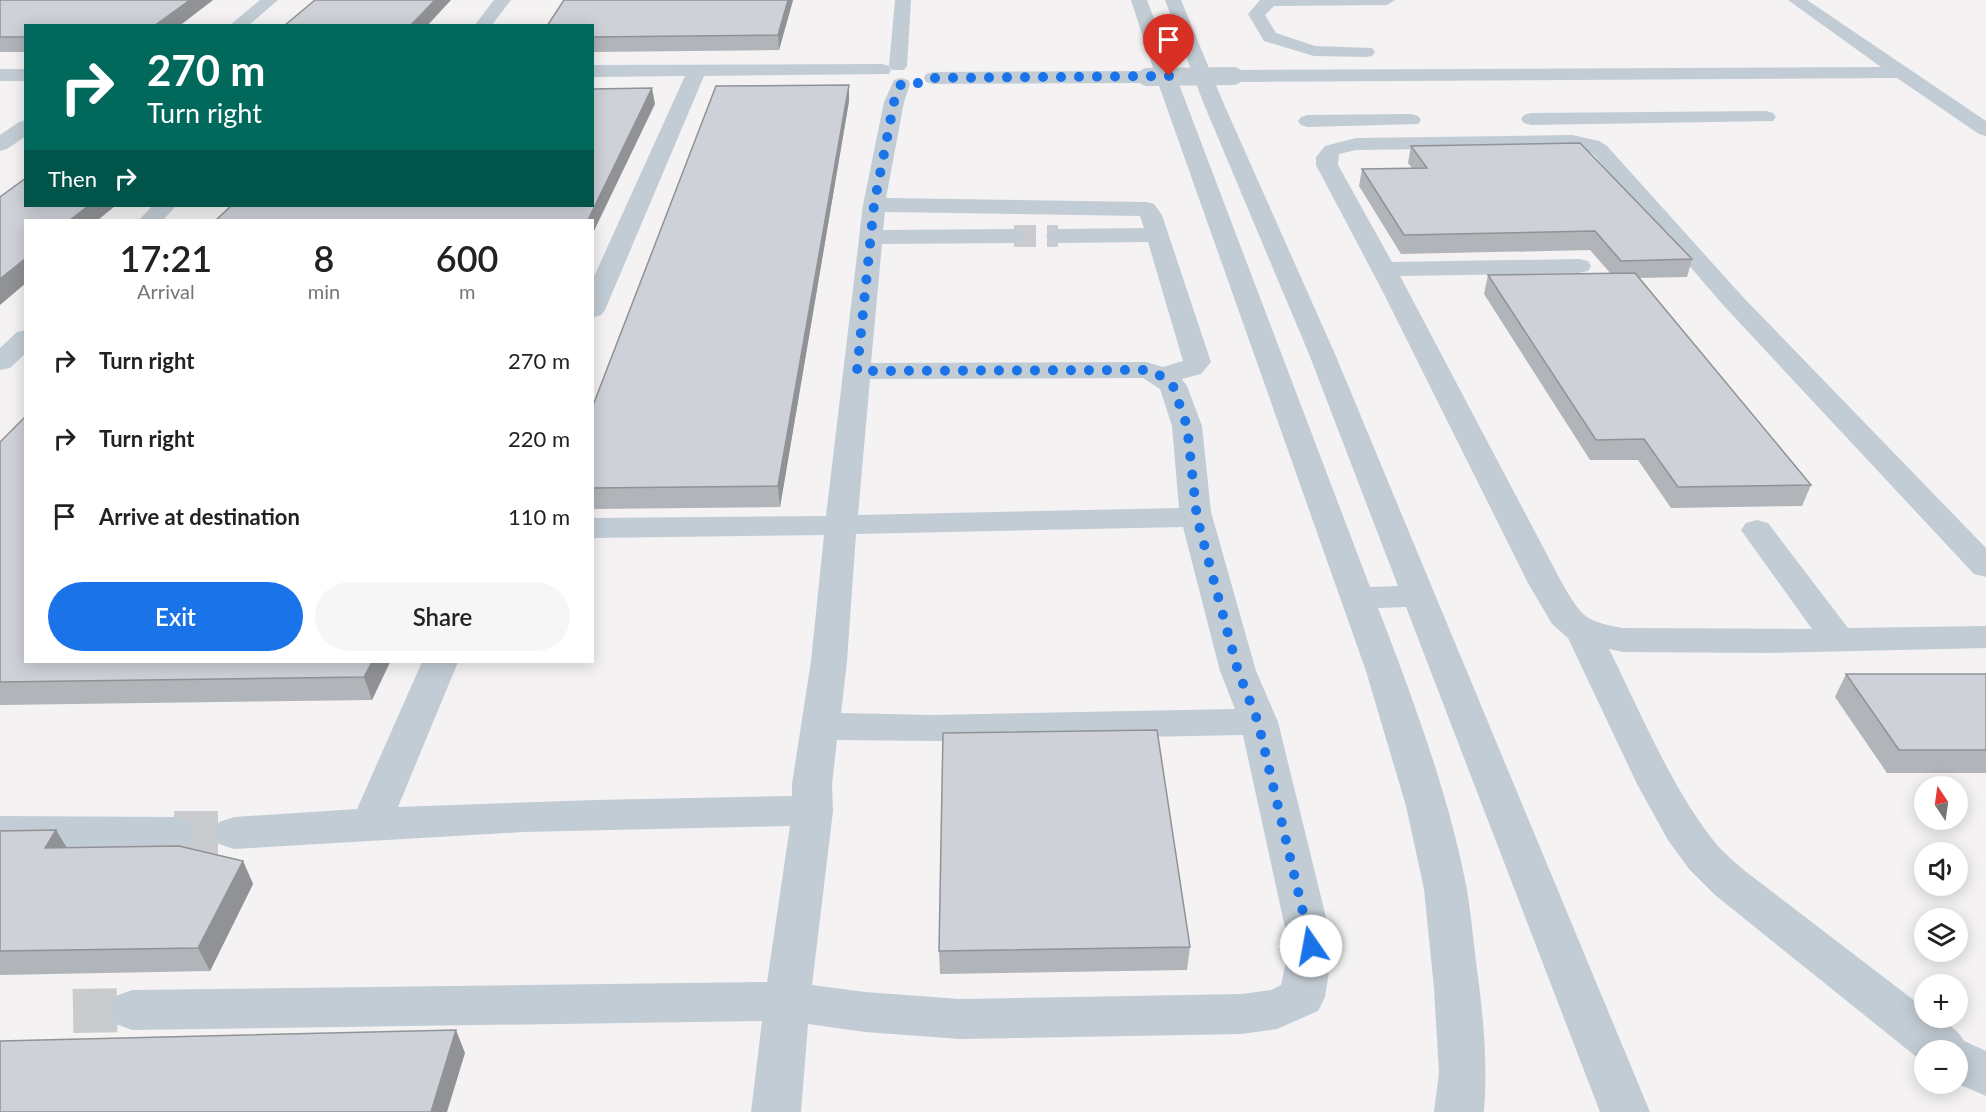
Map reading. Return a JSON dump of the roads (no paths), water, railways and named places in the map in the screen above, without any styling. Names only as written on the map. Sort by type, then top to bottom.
[{"type":"street","points":[[240,24],[270,0]]},
{"type":"street","points":[[484,24],[503,0]]},
{"type":"street","points":[[776,1112],[787,1001],[813,811],[812,784],[821,726],[874,205],[894,102],[890,75],[903,0]]},
{"type":"street","points":[[1173,0],[1259,209],[1322,354],[1625,1112]]},
{"type":"street","points":[[1387,0],[1266,4],[1256,14],[1270,37],[1362,65],[1389,52]]},
{"type":"street","points":[[1796,0],[1986,130]]},
{"type":"street","points":[[1137,7],[1384,671],[1426,806],[1445,889],[1457,988],[1462,1062],[1459,1112]]},
{"type":"street","points":[[1735,55],[1755,69]]},
{"type":"street","points":[[594,71],[695,75],[890,75],[916,66],[931,74],[1232,72],[1362,65],[1525,70],[1895,68]]},
{"type":"street","points":[[1525,70],[1568,102]]},
{"type":"street","points":[[1560,70],[1568,102]]},
{"type":"street","points":[[0,75],[24,75]]},
{"type":"street","points":[[594,81],[695,75]]},
{"type":"street","points":[[594,305],[695,75]]},
{"type":"street","points":[[0,83],[24,83]]},
{"type":"street","points":[[1508,119],[1568,102],[1766,117]]},
{"type":"street","points":[[1308,120],[1425,120]]},
{"type":"street","points":[[0,144],[24,127]]},
{"type":"street","points":[[1931,1040],[1730,883],[1704,858],[1683,829],[1658,784],[1583,632],[1564,616],[1550,591],[1327,165],[1327,157],[1332,150],[1342,146],[1376,143],[1572,141],[1592,146],[1607,155],[1733,301],[1986,567]]},
{"type":"street","points":[[874,205],[1139,208],[1148,211],[1197,362],[1191,368],[1161,376]]},
{"type":"street","points":[[151,219],[164,207]]},
{"type":"street","points":[[1214,210],[1259,209]]},
{"type":"street","points":[[1058,236],[1156,235]]},
{"type":"street","points":[[871,237],[1014,236]]},
{"type":"street","points":[[1382,269],[1579,266]]},
{"type":"street","points":[[0,362],[24,340]]},
{"type":"street","points":[[132,1010],[787,1001],[865,1012],[960,1019],[1242,1014],[1277,1009],[1302,997],[1311,946],[1258,722],[1238,671],[1197,518],[1187,426],[1173,386],[1161,376],[1147,370],[857,371]]},
{"type":"street","points":[[594,528],[1197,518]]},
{"type":"street","points":[[1757,530],[1838,640]]},
{"type":"street","points":[[1357,598],[1419,596]]},
{"type":"street","points":[[1583,632],[1623,640],[1986,637]]},
{"type":"street","points":[[371,823],[440,663]]},
{"type":"street","points":[[821,726],[933,728],[1258,722]]},
{"type":"street","points":[[234,833],[371,823],[610,813],[813,811]]},
{"type":"street","points":[[0,832],[174,833]]},
{"type":"street","points":[[1968,1065],[1986,1075]]},
{"type":"tunnel","points":[[1014,236],[1058,236]]},
{"type":"tunnel","points":[[174,833],[234,833]]},
{"type":"tunnel","points":[[73,1011],[132,1010]]}]
